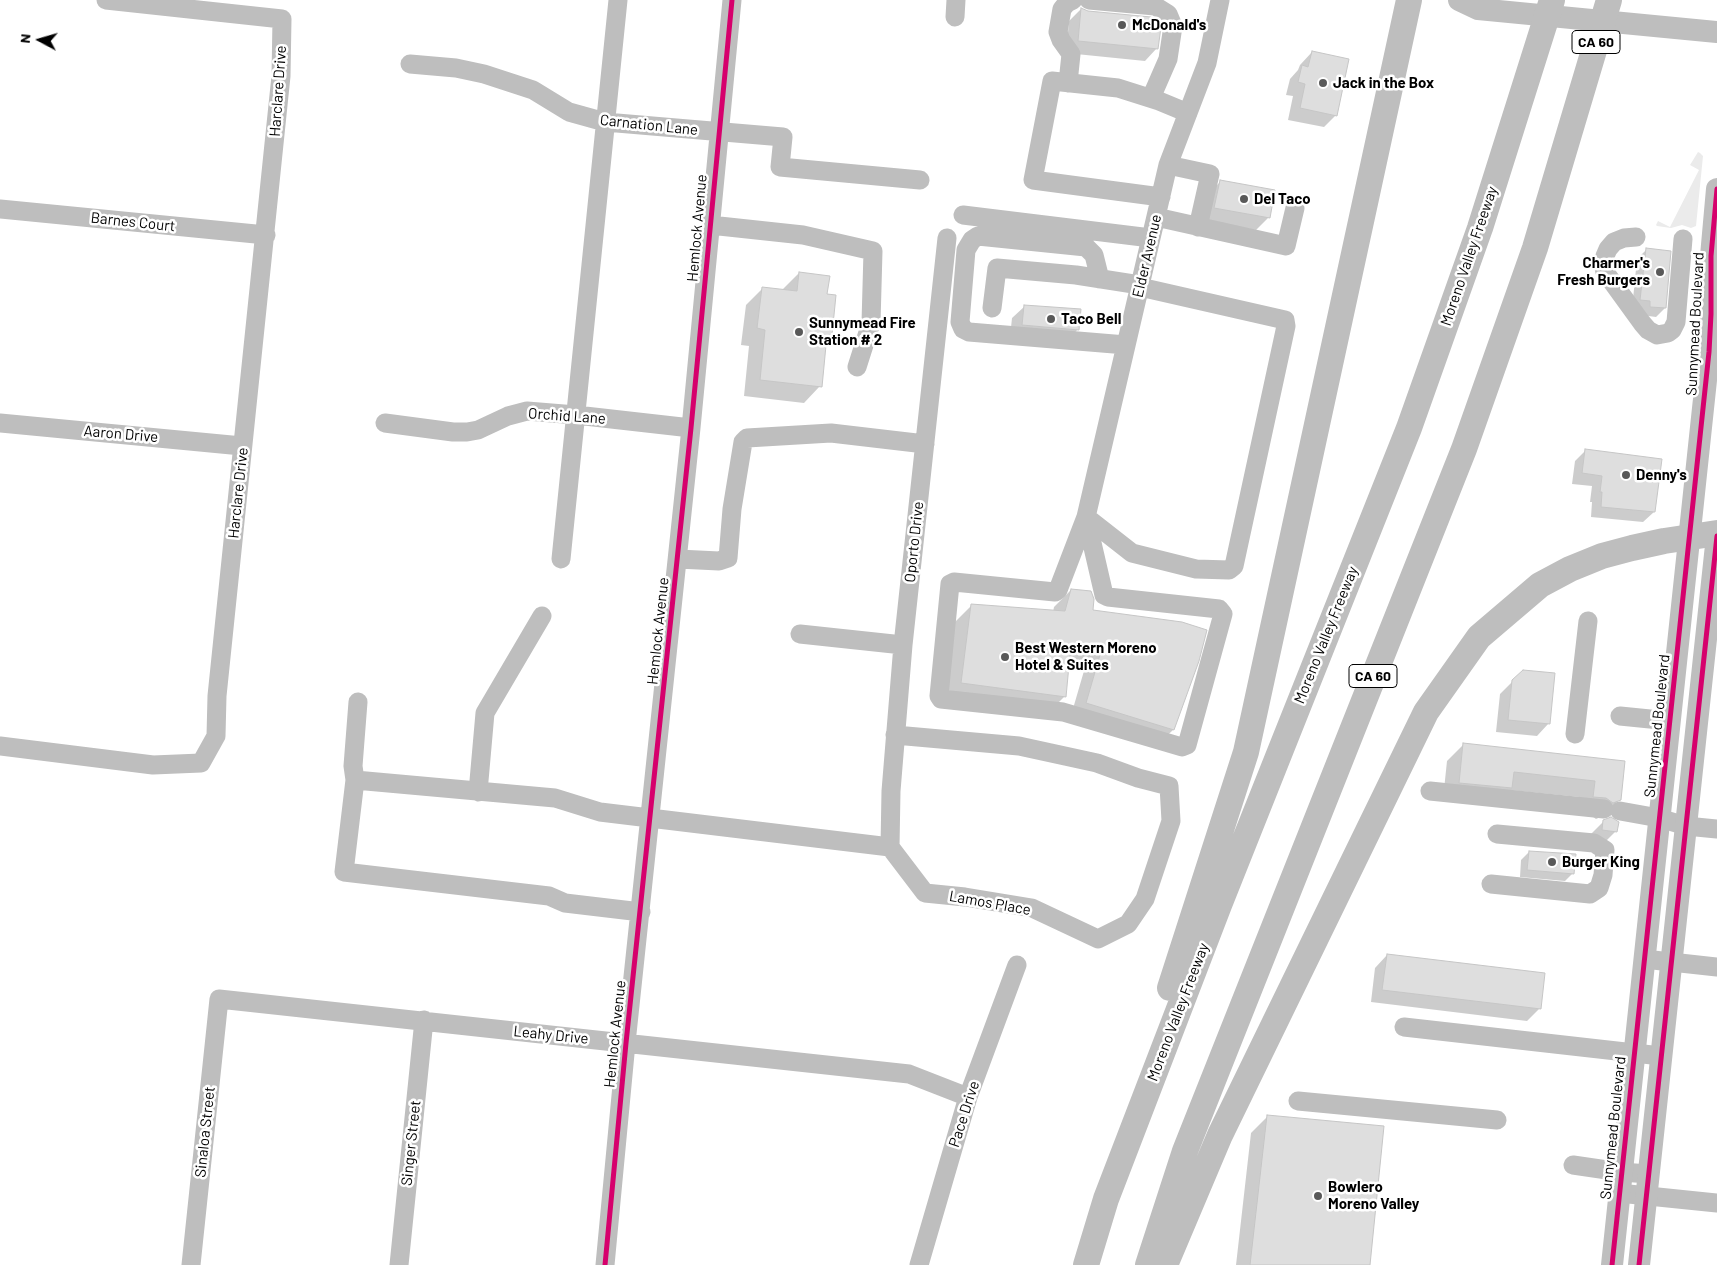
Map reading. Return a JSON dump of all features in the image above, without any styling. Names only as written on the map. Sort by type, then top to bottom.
[{"type":"highway","points":[[1106,1200],[1186,937],[1246,752],[1409,0]]},
{"type":"highway","name":"Moreno Valley Freeway","points":[[1086,1265],[1106,1200],[1219,905],[1409,428],[1480,228],[1552,0]]},
{"type":"highway","name":"CA 60","points":[[1148,1265],[1185,1150],[1464,449],[1536,248],[1609,0]]},
{"type":"highway","points":[[1165,1265],[1220,1135],[1426,712],[1479,637],[1540,586],[1570,569],[1602,556],[1664,540],[1717,535]]},
{"type":"main road","points":[[1459,0],[1478,9],[1717,32]]},
{"type":"main road","name":"Sunnymead Boulevard","points":[[1612,1265],[1709,352],[1711,248],[1717,189]]},
{"type":"main road","points":[[1639,1265],[1687,819],[1711,663],[1717,535]]},
{"type":"main road","points":[[1670,721],[1676,723],[1682,733],[1678,778],[1687,819]]},
{"type":"street","name":"Harclare Drive","points":[[0,746],[153,765],[201,763],[216,736],[217,696],[281,76],[282,19],[106,0]]},
{"type":"street","points":[[560,560],[618,0]]},
{"type":"street","name":"Hemlock Avenue","points":[[605,1265],[626,1043],[692,428],[732,0]]},
{"type":"street","points":[[1068,82],[1071,54],[1058,32],[1062,9],[1073,0]]},
{"type":"street","points":[[1089,0],[1155,6],[1168,14],[1173,26],[1168,59],[1151,98]]},
{"type":"street","name":"Elder Avenue","points":[[1086,517],[1104,595],[1108,597],[1219,609],[1224,614],[1187,745],[1182,747],[1063,712],[941,699],[938,696],[950,584],[954,582],[1055,592],[1058,590],[1086,517],[1168,165],[1207,63],[1220,0]]},
{"type":"street","name":"Carnation Lane","points":[[410,64],[456,68],[484,74],[533,90],[569,112],[605,122],[783,137],[780,167],[920,180]]},
{"type":"street","points":[[1161,197],[1033,180],[1052,81],[1118,88],[1151,98],[1188,114]]},
{"type":"street","points":[[1168,165],[1210,174],[1198,227]]},
{"type":"street","name":"Barnes Court","points":[[0,208],[266,235]]},
{"type":"street","points":[[1156,218],[1286,246],[1295,208]]},
{"type":"street","points":[[964,214],[1151,238]]},
{"type":"street","points":[[710,225],[803,235],[873,251],[871,323],[857,367]]},
{"type":"street","points":[[1100,278],[1094,255],[1086,247],[978,236],[972,240],[966,250],[960,322],[963,329],[969,332],[1126,345]]},
{"type":"street","points":[[1636,237],[1624,238],[1614,242],[1608,249],[1603,264],[1605,272],[1642,323],[1648,330],[1657,335],[1668,333],[1676,322],[1682,239]]},
{"type":"street","name":"Oporto Drive","points":[[890,847],[891,791],[903,645],[947,238]]},
{"type":"street","points":[[992,308],[997,268],[1100,278],[1285,320],[1286,326],[1234,566],[1229,570],[1196,570],[1132,554],[1086,517]]},
{"type":"street","name":"Orchid Lane","points":[[386,423],[453,432],[467,432],[478,430],[508,416],[527,411],[692,428]]},
{"type":"street","name":"Aaron Drive","points":[[0,423],[242,446]]},
{"type":"street","points":[[678,559],[718,561],[728,558],[732,509],[743,442],[747,438],[831,433],[924,444]]},
{"type":"street","points":[[478,792],[486,712],[542,616]]},
{"type":"street","points":[[1576,734],[1588,621]]},
{"type":"street","points":[[800,634],[903,645]]},
{"type":"street","points":[[358,702],[353,766],[355,780],[344,872],[549,896],[566,903],[641,912]]},
{"type":"street","points":[[1620,716],[1670,721]]},
{"type":"street","name":"Lamos Place","points":[[890,847],[925,893],[965,897],[1032,908],[1098,939],[1128,924],[1145,899],[1172,821],[1169,786],[1138,778],[1097,763],[1019,746],[895,735]]},
{"type":"street","points":[[355,780],[554,798],[600,812],[890,847]]},
{"type":"street","points":[[1430,791],[1612,810],[1659,818],[1687,819],[1717,830]]},
{"type":"street","points":[[1491,884],[1590,894],[1599,888],[1603,875],[1605,850],[1594,843],[1497,834]]},
{"type":"street","points":[[1644,959],[1717,967]]},
{"type":"street","name":"Pace Drive","points":[[919,1265],[968,1097],[1017,965]]},
{"type":"street","name":"Leahy Drive","points":[[219,999],[909,1074],[968,1097]]},
{"type":"street","name":"Sinaloa Street","points":[[192,1265],[219,999]]},
{"type":"street","name":"Singer Street","points":[[399,1265],[424,1020]]},
{"type":"street","points":[[1404,1028],[1661,1056]]},
{"type":"street","points":[[1298,1101],[1497,1120]]},
{"type":"street","points":[[1573,1165],[1620,1183],[1646,1196],[1717,1203]]},
{"type":"street","points":[[1620,1183],[1649,1174]]},
{"type":"shaded area","points":[[1698,152],[1703,156],[1696,226],[1691,228],[1682,225],[1671,228],[1657,226],[1658,221],[1670,227],[1699,170],[1690,165]]},
{"type":"building","name":"McDonald's","points":[[1081,8],[1088,11],[1151,17],[1159,22],[1161,27],[1158,49],[1078,41]]},
{"type":"building","name":"Jack in the Box","points":[[1312,51],[1349,59],[1337,116],[1300,108],[1305,84],[1298,82],[1302,65],[1308,67]]},
{"type":"building","name":"Del Taco","points":[[1220,180],[1275,190],[1270,218],[1214,208]]},
{"type":"building","name":"Charmer's Fresh Burgers","points":[[1646,248],[1671,251],[1666,308],[1650,307],[1650,301],[1640,300]]},
{"type":"building","name":"Sunnymead Fire Station # 2","points":[[799,272],[830,276],[827,294],[836,295],[832,335],[827,335],[822,387],[760,380],[765,330],[757,328],[762,287],[797,291]]},
{"type":"building","name":"Taco Bell","points":[[1024,305],[1081,309],[1079,330],[1022,325]]},
{"type":"building","name":"Denny's","points":[[1585,449],[1662,459],[1655,512],[1601,507],[1602,476],[1582,473]]},
{"type":"building","name":"Best Western Moreno Hotel & Suites","points":[[1071,589],[1091,591],[1094,599],[1093,610],[1182,622],[1207,630],[1199,661],[1174,730],[1086,703],[1102,648],[1071,644],[1066,697],[961,683],[971,604],[1065,611]]},
{"type":"building","points":[[1523,670],[1555,673],[1550,724],[1508,720],[1512,680]]},
{"type":"building","points":[[1463,743],[1625,761],[1621,800],[1613,803],[1606,798],[1593,797],[1595,781],[1514,772],[1512,788],[1459,783]]},
{"type":"building","points":[[1611,817],[1619,822],[1617,832],[1602,830],[1603,820]]},
{"type":"building","name":"Burger King","points":[[1529,851],[1576,854],[1574,874],[1527,870]]},
{"type":"building","points":[[1387,954],[1545,973],[1541,1009],[1382,990]]},
{"type":"building","name":"Bowlero Moreno Valley","points":[[1267,1115],[1384,1126],[1370,1265],[1250,1265]]},
{"type":"cycle path","points":[[605,1265],[626,1043],[691,428],[732,0]]},
{"type":"cycle path","points":[[1612,1265],[1709,352],[1711,256],[1717,189]]},
{"type":"cycle path","points":[[1639,1265],[1717,536]]},
{"type":"place","name":"McDonald's","points":[[1122,25]]},
{"type":"place","name":"Jack in the Box","points":[[1323,83]]},
{"type":"place","name":"Del Taco","points":[[1244,199]]},
{"type":"place","name":"Charmer's Fresh Burgers","points":[[1660,272]]},
{"type":"place","name":"Taco Bell","points":[[1051,319]]},
{"type":"place","name":"Sunnymead Fire Station # 2","points":[[799,332]]},
{"type":"place","name":"Denny's","points":[[1626,475]]},
{"type":"place","name":"Best Western Moreno Hotel & Suites","points":[[1005,657]]},
{"type":"place","name":"Burger King","points":[[1552,862]]},
{"type":"place","name":"Bowlero Moreno Valley","points":[[1318,1196]]}]
